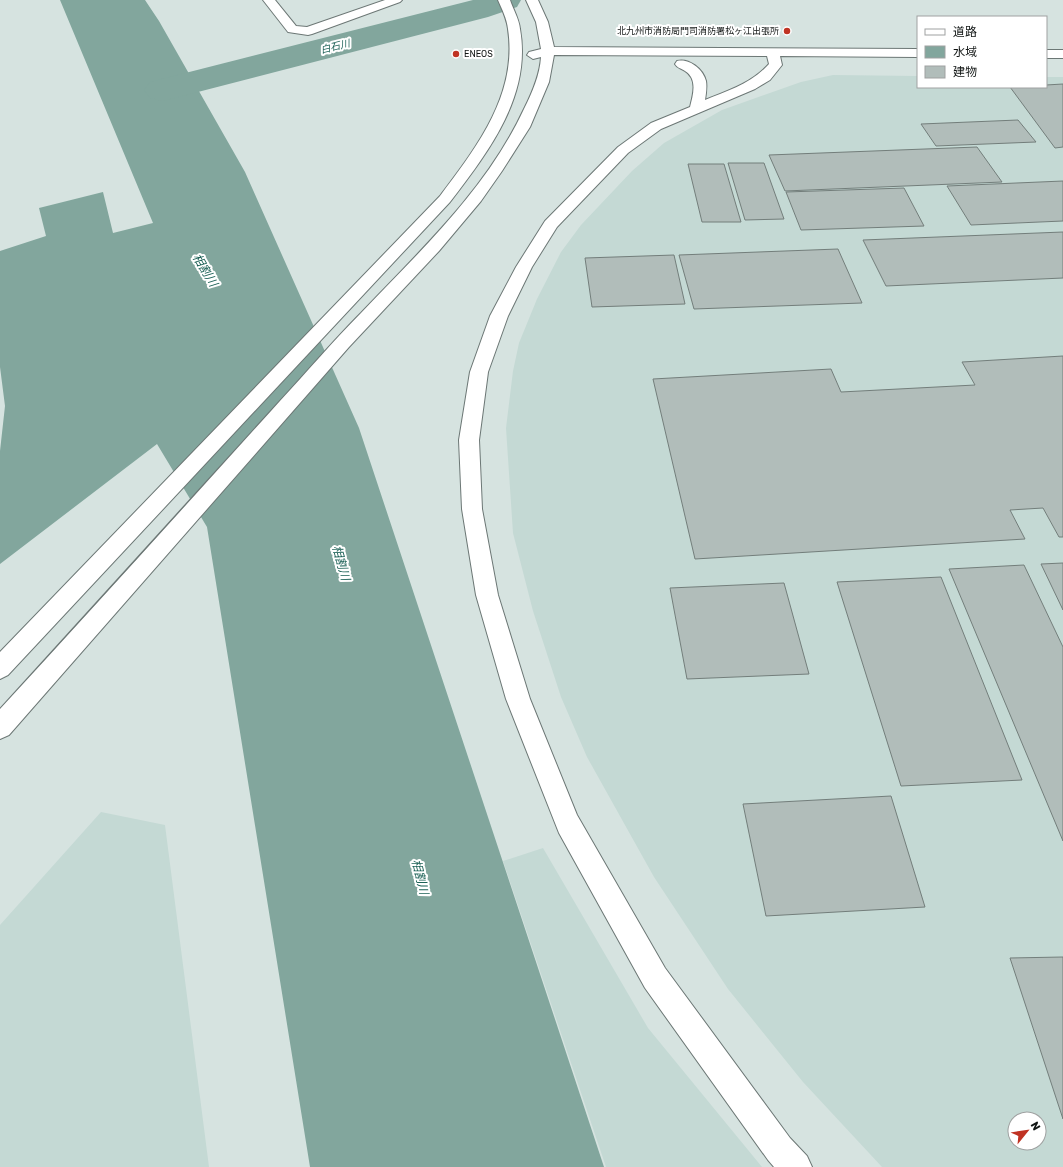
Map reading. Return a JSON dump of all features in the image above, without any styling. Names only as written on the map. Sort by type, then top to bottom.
[{"type":"street","points":[[269,0],[292,29],[308,31],[396,0]]},
{"type":"street","points":[[0,668],[334,318],[445,199],[472,164],[494,130],[506,103],[518,58],[517,36],[513,17],[504,0]]},
{"type":"street","points":[[0,727],[345,340],[457,221],[491,180],[518,136],[533,105],[547,57],[544,26],[532,0]]},
{"type":"street","points":[[547,57],[681,64],[774,58],[917,53]]},
{"type":"street","points":[[1047,54],[1063,54]]},
{"type":"street","points":[[518,58],[774,58],[917,65]]},
{"type":"street","points":[[774,58],[765,77],[750,86],[656,126],[623,150],[551,224],[524,267],[498,316],[479,372],[470,440],[472,508],[487,595],[518,699],[568,824],[655,978],[779,1148],[796,1167]]},
{"type":"street","points":[[681,64],[693,70],[698,77],[700,92],[696,108]]},
{"type":"street","points":[[1047,66],[1063,66]]},
{"type":"shaded area","points":[[833,75],[917,76],[917,88],[1047,88],[1047,77],[1063,77],[1063,1167],[882,1167],[803,1082],[728,989],[654,877],[587,757],[561,697],[533,611],[513,533],[506,428],[513,371],[519,343],[537,299],[561,252],[581,225],[632,171],[664,143],[722,110],[801,82]]},
{"type":"shaded area","points":[[101,812],[165,825],[209,1167],[0,1167],[0,925]]},
{"type":"shaded area","points":[[543,848],[648,1028],[762,1167],[606,1167],[503,861]]},
{"type":"water","name":"相割川","points":[[60,0],[145,0],[159,21],[245,172],[359,428],[604,1167],[310,1167],[207,527],[157,444],[0,564],[0,451],[5,406],[0,367],[0,251],[46,236],[39,208],[103,192],[113,233],[153,223]]},
{"type":"building","points":[[1063,84],[1063,147],[1055,148],[1011,88],[1047,88],[1047,85]]},
{"type":"building","points":[[1018,120],[1036,142],[936,146],[921,124]]},
{"type":"building","points":[[977,147],[1002,182],[785,191],[769,155]]},
{"type":"building","points":[[728,163],[764,163],[784,219],[745,220]]},
{"type":"building","points":[[688,164],[724,164],[741,222],[702,222]]},
{"type":"building","points":[[1063,181],[1063,221],[971,225],[947,186]]},
{"type":"building","points":[[904,188],[924,226],[801,230],[786,192]]},
{"type":"building","points":[[1063,232],[1063,278],[886,286],[863,240]]},
{"type":"building","points":[[838,249],[862,303],[694,309],[679,255]]},
{"type":"building","points":[[674,255],[685,304],[592,307],[585,258]]},
{"type":"building","points":[[1063,356],[1063,537],[1059,537],[1043,508],[1010,510],[1025,539],[695,559],[653,379],[831,369],[841,392],[975,385],[962,362]]},
{"type":"building","points":[[1063,563],[1063,610],[1041,564]]},
{"type":"building","points":[[1024,565],[1063,647],[1063,841],[949,569]]},
{"type":"building","points":[[941,577],[1022,780],[901,786],[837,582]]},
{"type":"building","points":[[784,583],[809,674],[687,679],[670,588]]},
{"type":"building","points":[[891,796],[925,907],[766,916],[743,804]]},
{"type":"building","points":[[1063,957],[1063,1119],[1010,958]]},
{"type":"waterway","name":"白石川","points":[[163,90],[476,10],[505,0]]},
{"type":"place","name":"北九州市消防局門司消防署松ヶ江出張所","points":[[787,31]]},
{"type":"place","name":"ENEOS","points":[[456,54]]}]
